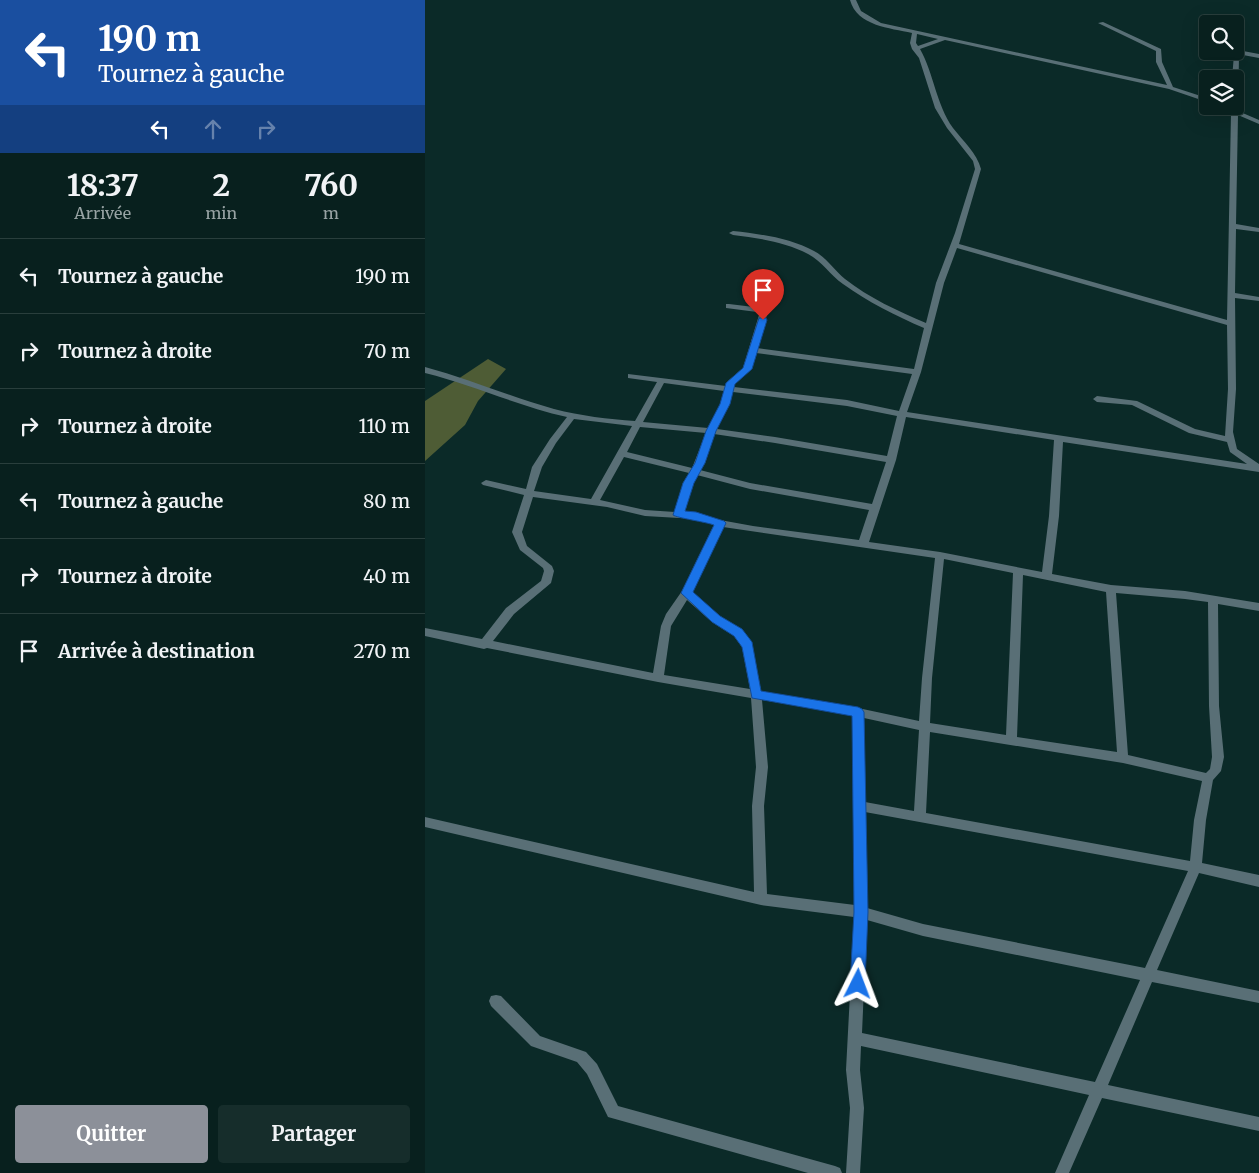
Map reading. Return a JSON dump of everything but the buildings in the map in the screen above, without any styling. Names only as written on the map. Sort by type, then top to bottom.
[{"type":"street","points":[[853,0],[857,10],[864,18],[892,28],[946,37],[1171,88],[1199,97]]},
{"type":"street","points":[[1101,23],[1159,50],[1159,62],[1171,88]]},
{"type":"street","points":[[863,544],[891,460],[902,414],[917,372],[940,283],[955,245],[978,169],[977,161],[949,127],[937,108],[921,58],[913,43],[915,32]]},
{"type":"street","points":[[915,49],[946,37]]},
{"type":"street","points":[[1236,70],[1236,55],[1243,53],[1259,56]]},
{"type":"street","points":[[1235,115],[1230,440],[1233,450],[1259,469]]},
{"type":"street","points":[[1240,115],[1259,122]]},
{"type":"street","points":[[1233,226],[1259,230]]},
{"type":"street","points":[[733,234],[769,238],[809,251],[820,258],[836,275],[869,298],[893,312],[928,327]]},
{"type":"street","points":[[955,245],[1231,324]]},
{"type":"street","points":[[1231,295],[1259,299]]},
{"type":"street","points":[[679,515],[688,483],[725,404],[734,379],[747,369],[763,320],[759,310],[729,306]]},
{"type":"street","points":[[753,350],[917,372]]},
{"type":"street","points":[[425,370],[472,383],[511,399],[572,416],[637,425],[711,431],[781,440],[891,460]]},
{"type":"street","points":[[631,376],[847,403],[902,414],[1259,469]]},
{"type":"street","points":[[594,502],[662,380]]},
{"type":"street","points":[[1097,399],[1134,403],[1192,431],[1230,440]]},
{"type":"street","points":[[484,645],[510,611],[546,583],[549,571],[547,566],[523,548],[517,532],[537,467],[553,441],[572,416]]},
{"type":"street","points":[[1047,577],[1047,562],[1053,532],[1059,438]]},
{"type":"street","points":[[621,453],[750,486],[874,508]]},
{"type":"street","points":[[486,483],[529,493],[594,502],[645,513],[696,516],[721,523],[940,555],[1111,589],[1185,595],[1259,607]]},
{"type":"street","points":[[658,678],[666,626],[686,593],[721,523]]},
{"type":"street","points":[[920,817],[927,678],[940,555]]},
{"type":"street","points":[[1011,740],[1019,572]]},
{"type":"street","points":[[1111,589],[1123,758]]},
{"type":"street","points":[[686,593],[716,619],[738,632],[747,646],[756,694],[762,767],[758,806],[761,899]]},
{"type":"street","points":[[1062,1173],[1196,867],[1200,820],[1208,778],[1215,771],[1218,757],[1214,706],[1213,599]]},
{"type":"street","points":[[425,632],[658,678],[858,712],[924,727],[1123,758],[1208,778]]},
{"type":"street","points":[[853,1173],[857,1108],[853,1070],[861,912],[858,712]]},
{"type":"street","points":[[860,806],[1196,867],[1259,881]]},
{"type":"street","points":[[425,822],[761,899],[861,912],[933,932],[1259,997]]},
{"type":"street","points":[[496,1001],[536,1041],[581,1057],[592,1069],[613,1112],[835,1173]]},
{"type":"street","points":[[855,1038],[1259,1124]]},
{"type":"green space","points":[[488,359],[506,369],[478,401],[465,425],[425,461],[425,401]]},
{"type":"route","points":[[763,320],[747,369],[731,383],[725,404],[711,431],[700,463],[688,483],[683,498],[679,515],[703,517],[721,523],[686,593],[716,619],[738,632],[747,646],[756,694],[858,712],[861,912],[858,984]]}]
